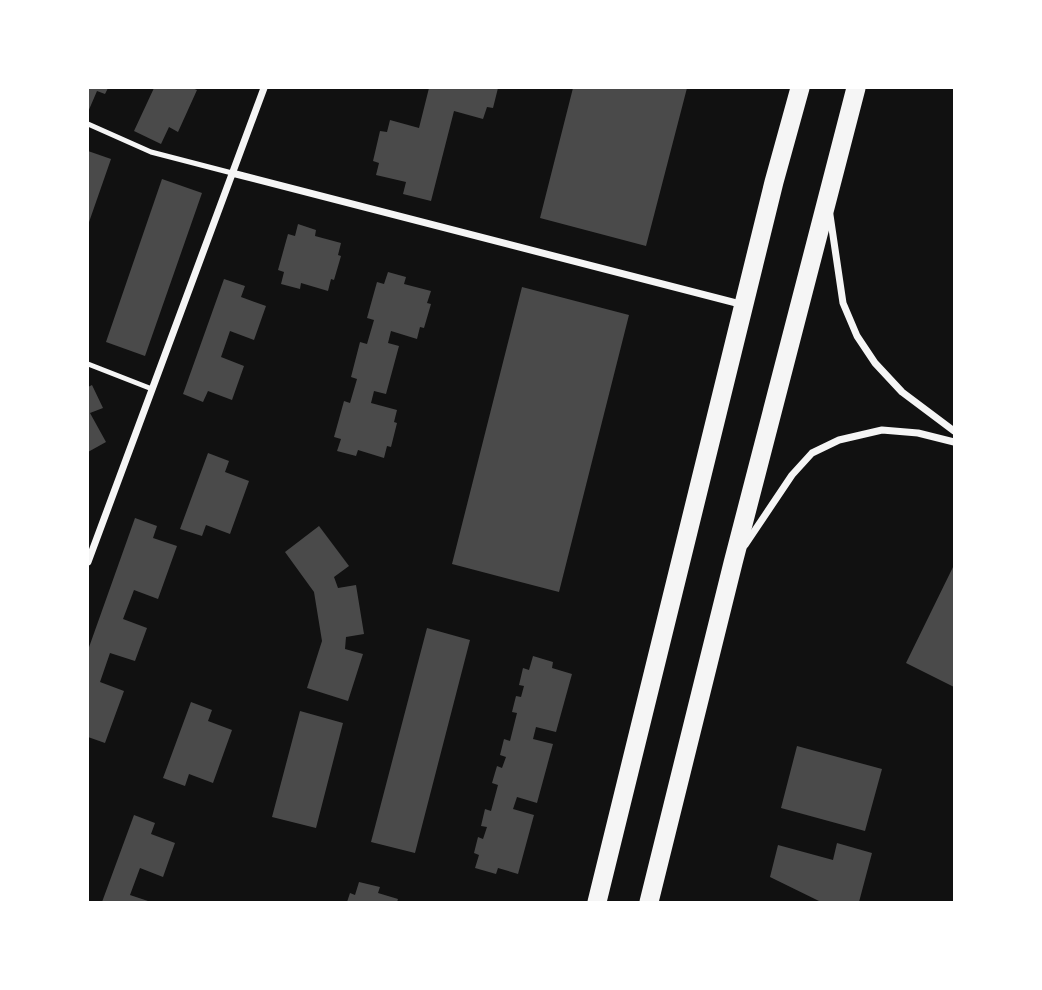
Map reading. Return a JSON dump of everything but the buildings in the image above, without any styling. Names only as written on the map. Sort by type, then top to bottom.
[{"type":"highway","points":[[597,902],[774,182],[800,88]]},
{"type":"highway","points":[[649,902],[733,563],[856,88]]},
{"type":"street","points":[[88,562],[264,88]]},
{"type":"street","points":[[232,173],[744,306]]},
{"type":"street","points":[[828,200],[843,303],[857,335],[875,363],[902,392],[954,431]]},
{"type":"street","points":[[733,563],[792,475],[812,453],[839,440],[882,430],[918,433],[954,442]]},
{"type":"lane","points":[[88,124],[151,152],[232,173]]},
{"type":"lane","points":[[88,364],[152,389]]}]
